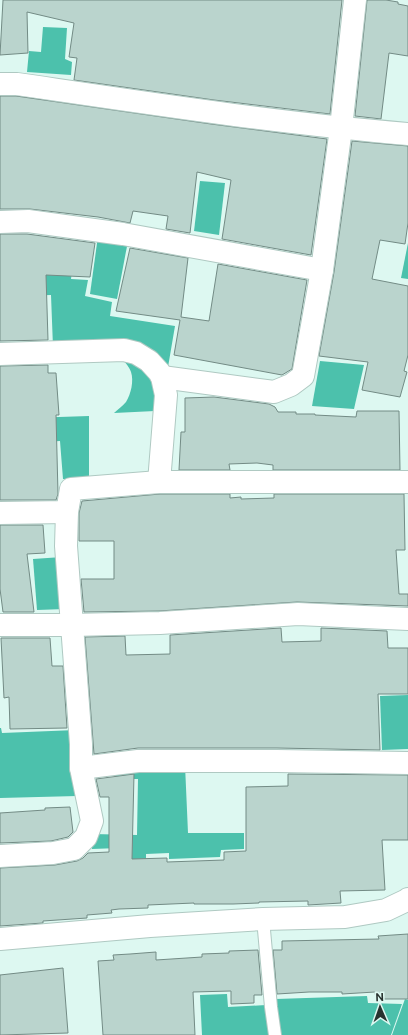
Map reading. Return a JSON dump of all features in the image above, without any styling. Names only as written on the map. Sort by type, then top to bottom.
[{"type":"street","points":[[162,377],[274,392],[291,385],[303,376],[322,270],[342,128],[355,0]]},
{"type":"street","points":[[0,84],[17,84],[160,105],[342,128],[408,134]]},
{"type":"street","points":[[0,222],[28,221],[122,234],[322,270]]},
{"type":"street","points":[[0,354],[124,350],[136,353],[149,361],[162,377],[166,395],[159,482]]},
{"type":"street","points":[[0,856],[74,849],[86,837],[92,821],[81,768],[81,744],[66,546],[67,512],[71,489],[159,482],[408,482]]},
{"type":"street","points":[[0,513],[67,512]]},
{"type":"street","points":[[0,625],[160,623],[298,614],[408,619]]},
{"type":"street","points":[[81,768],[138,761],[277,760],[408,763]]},
{"type":"street","points":[[0,939],[150,926],[263,919],[345,917],[386,910],[408,899]]},
{"type":"lane","points":[[263,919],[275,1035]]},
{"type":"green space","points":[[43,27],[67,28],[65,59],[72,62],[71,75],[27,72],[29,51],[41,52]]},
{"type":"green space","points":[[200,181],[225,183],[219,235],[194,231]]},
{"type":"green space","points":[[98,236],[128,241],[117,299],[90,294]]},
{"type":"green space","points":[[408,243],[408,279],[401,278]]},
{"type":"green space","points":[[72,271],[71,279],[88,280],[85,296],[112,302],[110,316],[175,326],[168,367],[53,347],[51,295],[14,296],[22,275]]},
{"type":"green space","points":[[120,357],[132,358],[157,378],[155,411],[114,413],[126,402],[131,391],[132,383],[130,370]]},
{"type":"green space","points":[[320,361],[364,365],[354,409],[312,406]]},
{"type":"green space","points":[[89,416],[89,478],[63,479],[60,441],[28,443],[29,418]]},
{"type":"green space","points":[[62,557],[65,609],[37,610],[33,559]]},
{"type":"green space","points":[[408,695],[408,749],[382,750],[380,696]]},
{"type":"green space","points":[[0,728],[2,733],[76,730],[77,796],[0,798]]},
{"type":"green space","points":[[185,765],[188,833],[244,833],[244,849],[221,850],[220,857],[169,859],[169,853],[146,854],[146,860],[120,861],[119,848],[92,849],[92,834],[137,835],[138,779],[115,779],[116,769]]},
{"type":"green space","points":[[227,994],[228,1007],[266,1005],[270,1035],[202,1035],[200,995]]},
{"type":"green space","points":[[367,996],[368,1003],[402,1004],[391,1035],[281,1035],[276,999]]},
{"type":"green space","points":[[405,999],[408,1000],[408,1035],[392,1035]]},
{"type":"building","points":[[3,0],[342,0],[330,114],[214,100],[74,80],[77,58],[69,57],[74,23],[27,12],[28,53],[0,55]]},
{"type":"building","points":[[367,0],[386,0],[398,2],[398,4],[408,6],[408,56],[389,53],[381,119],[355,116]]},
{"type":"building","points":[[0,96],[16,96],[327,139],[311,255],[222,239],[231,180],[197,172],[190,233],[166,229],[168,216],[133,211],[130,223],[98,217],[30,209],[0,209]]},
{"type":"building","points":[[352,141],[408,146],[408,223],[405,244],[380,240],[372,279],[408,286],[408,355],[404,371],[407,372],[400,397],[362,390],[368,362],[319,356],[334,272]]},
{"type":"building","points":[[0,234],[27,234],[95,243],[90,277],[46,275],[48,340],[0,341]]},
{"type":"building","points":[[130,248],[188,258],[181,317],[209,321],[218,264],[307,280],[292,369],[282,375],[174,355],[180,320],[116,311]]},
{"type":"building","points":[[48,365],[48,373],[56,373],[59,415],[56,415],[58,494],[56,500],[0,500],[0,366]]},
{"type":"building","points":[[214,397],[269,404],[275,407],[278,412],[296,412],[296,414],[356,417],[357,411],[399,411],[400,470],[273,470],[273,465],[257,463],[229,464],[230,470],[179,470],[181,432],[185,432],[185,398]]},
{"type":"building","points":[[160,494],[230,494],[230,498],[241,497],[241,499],[274,498],[274,494],[404,494],[405,550],[396,550],[399,594],[408,594],[408,606],[297,602],[159,611],[84,612],[81,579],[114,579],[114,541],[79,541],[79,513],[82,501]]},
{"type":"building","points":[[0,525],[43,525],[45,553],[27,554],[34,612],[3,612],[0,589]]},
{"type":"building","points":[[281,628],[282,642],[321,641],[321,628],[387,631],[388,648],[408,648],[408,694],[378,694],[380,750],[138,748],[94,754],[85,637],[125,636],[126,655],[170,654],[170,635]]},
{"type":"building","points":[[1,638],[50,638],[52,666],[63,666],[67,728],[10,729],[9,697],[4,698]]},
{"type":"building","points":[[134,774],[132,859],[167,858],[167,862],[224,860],[224,852],[246,851],[246,787],[288,786],[288,774],[408,775],[408,840],[382,840],[385,890],[340,891],[341,903],[308,905],[308,901],[148,905],[148,908],[119,909],[111,910],[112,913],[87,915],[87,918],[0,926],[0,868],[55,865],[77,861],[88,853],[109,852],[109,797],[100,797],[96,779]]},
{"type":"building","points":[[70,807],[73,832],[68,837],[51,841],[0,843],[0,813]]},
{"type":"building","points":[[408,934],[408,999],[376,999],[375,992],[342,994],[342,992],[309,992],[277,994],[273,950],[282,950],[282,941],[379,939],[378,936]]},
{"type":"building","points":[[258,950],[262,995],[254,995],[254,1003],[231,1004],[231,991],[193,992],[195,1035],[103,1035],[98,961],[114,960],[113,955],[156,952],[156,960],[202,957],[202,954],[229,953],[229,951]]},
{"type":"building","points":[[63,968],[68,1033],[0,1035],[0,975]]}]
